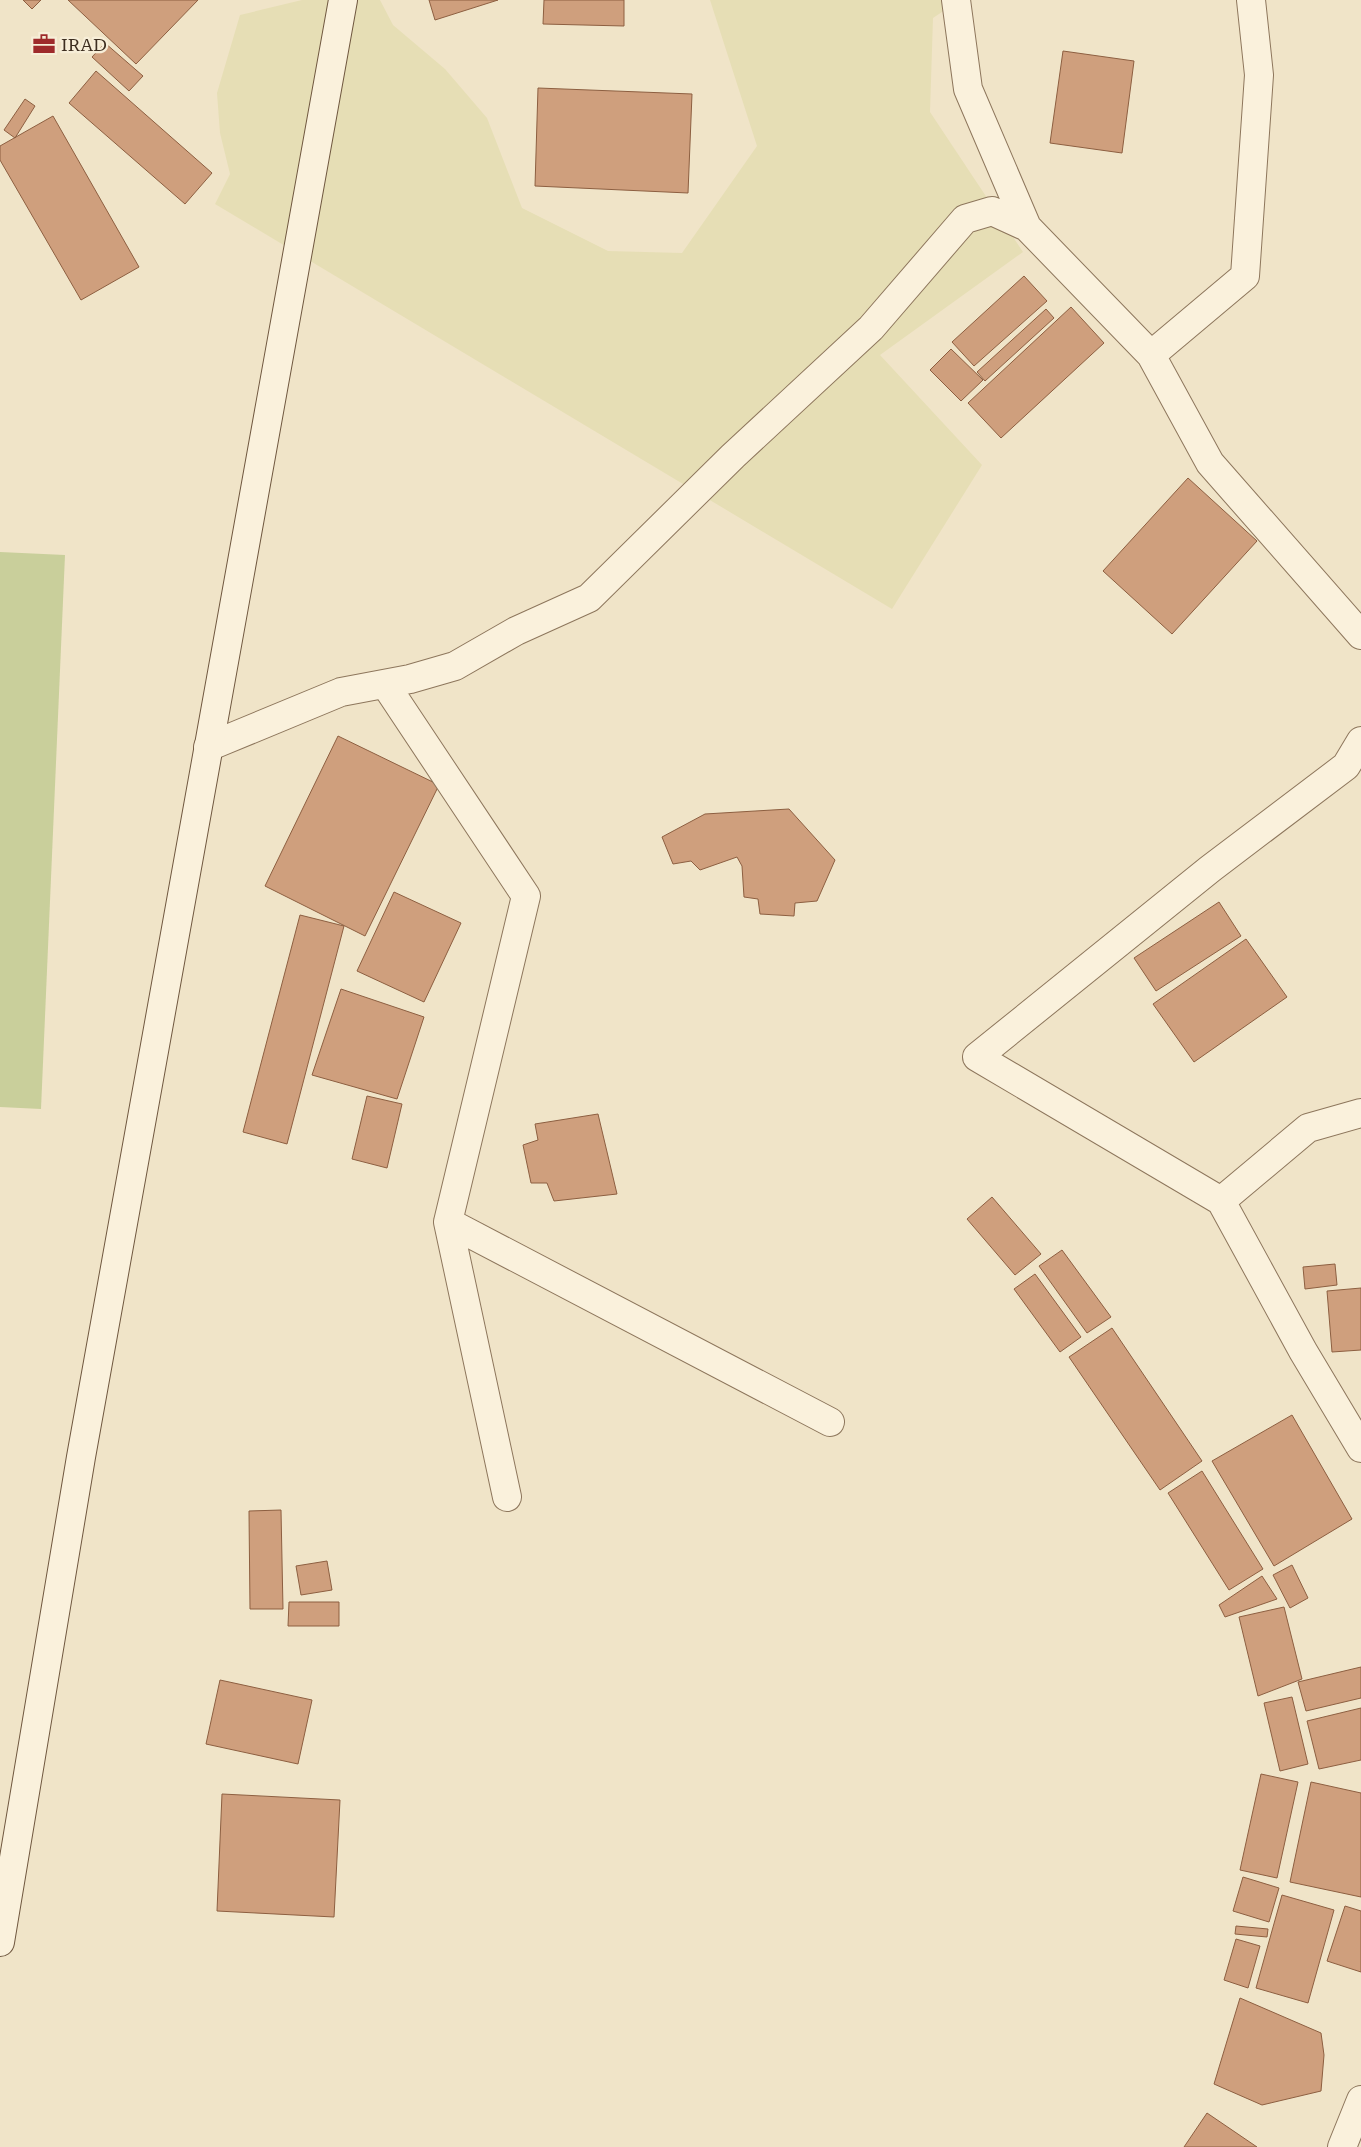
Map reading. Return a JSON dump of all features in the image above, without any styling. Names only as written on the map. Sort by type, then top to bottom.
[{"type":"street","points":[[0,1942],[81,1457],[343,0]]},
{"type":"street","points":[[956,0],[968,90],[1027,227],[1151,355],[1210,463],[1361,635]]},
{"type":"street","points":[[1151,355],[1246,276],[1259,75],[1251,0]]},
{"type":"street","points":[[208,747],[340,692],[385,684],[455,666],[516,631],[589,598],[733,456],[871,328],[965,219],[992,211],[1027,227]]},
{"type":"street","points":[[385,684],[526,896],[448,1222],[507,1497]]},
{"type":"street","points":[[1361,741],[1346,766],[1210,869],[977,1057],[1221,1201],[1303,1351],[1361,1448]]},
{"type":"street","points":[[1221,1201],[1308,1128],[1361,1113]]},
{"type":"street","points":[[448,1222],[830,1422]]},
{"type":"street","points":[[1342,2147],[1361,2100]]},
{"type":"shaded area","points":[[302,0],[380,0],[393,25],[445,69],[487,118],[522,208],[608,251],[682,253],[757,146],[710,0],[960,0],[933,18],[930,112],[1023,252],[880,355],[982,465],[892,609],[215,204],[230,174],[220,133],[217,93],[240,15]]},
{"type":"green space","points":[[0,552],[65,555],[41,1109],[0,1107]]},
{"type":"building","points":[[23,0],[41,0],[32,9]]},
{"type":"building","points":[[68,0],[198,0],[136,64]]},
{"type":"building","points":[[429,0],[498,0],[435,20]]},
{"type":"building","points":[[544,0],[624,0],[624,26],[543,24]]},
{"type":"building","points":[[105,43],[143,76],[129,91],[92,57]]},
{"type":"building","points":[[1063,51],[1134,61],[1122,153],[1050,143]]},
{"type":"building","points":[[96,71],[212,173],[185,204],[69,103]]},
{"type":"building","points":[[538,88],[692,94],[688,193],[535,186]]},
{"type":"building","points":[[25,99],[35,106],[15,138],[4,130]]},
{"type":"building","points":[[53,116],[139,267],[81,300],[0,160],[0,146]]},
{"type":"building","points":[[1024,276],[1047,301],[974,366],[952,342]]},
{"type":"building","points":[[1071,307],[1104,343],[1001,438],[968,403]]},
{"type":"building","points":[[1046,309],[1054,318],[985,381],[977,372]]},
{"type":"building","points":[[951,349],[983,380],[961,401],[930,370]]},
{"type":"building","points":[[1188,478],[1257,541],[1172,634],[1103,571]]},
{"type":"building","points":[[338,736],[439,785],[365,936],[265,886]]},
{"type":"building","points":[[789,809],[835,860],[817,901],[795,903],[794,916],[760,914],[758,899],[744,897],[742,866],[737,857],[700,870],[691,861],[673,864],[662,837],[705,814]]},
{"type":"building","points":[[394,892],[461,923],[424,1002],[357,971]]},
{"type":"building","points":[[1219,902],[1241,936],[1156,991],[1134,958]]},
{"type":"building","points":[[300,915],[344,926],[287,1144],[243,1132]]},
{"type":"building","points":[[1246,939],[1287,997],[1194,1062],[1153,1004]]},
{"type":"building","points":[[341,989],[424,1017],[397,1099],[312,1075]]},
{"type":"building","points":[[367,1096],[402,1104],[387,1168],[352,1159]]},
{"type":"building","points":[[598,1114],[617,1194],[554,1201],[547,1183],[531,1183],[523,1145],[538,1140],[535,1124]]},
{"type":"building","points":[[992,1197],[1041,1254],[1015,1275],[967,1219]]},
{"type":"building","points":[[1062,1250],[1111,1317],[1087,1333],[1039,1266]]},
{"type":"building","points":[[1335,1264],[1337,1285],[1305,1289],[1303,1267]]},
{"type":"building","points":[[1035,1274],[1081,1337],[1060,1352],[1014,1289]]},
{"type":"building","points":[[1361,1288],[1361,1350],[1332,1352],[1327,1291]]},
{"type":"building","points":[[1112,1328],[1202,1461],[1160,1490],[1069,1357]]},
{"type":"building","points":[[1292,1415],[1352,1519],[1274,1566],[1212,1461]]},
{"type":"building","points":[[1202,1471],[1263,1569],[1229,1590],[1168,1493]]},
{"type":"building","points":[[281,1510],[283,1609],[250,1609],[249,1511]]},
{"type":"building","points":[[327,1561],[332,1590],[301,1595],[296,1566]]},
{"type":"building","points":[[1292,1565],[1308,1598],[1290,1608],[1273,1575]]},
{"type":"building","points":[[1262,1576],[1277,1599],[1225,1617],[1219,1605]]},
{"type":"building","points":[[289,1602],[339,1602],[339,1626],[288,1626]]},
{"type":"building","points":[[1284,1607],[1302,1679],[1258,1696],[1239,1617]]},
{"type":"building","points":[[1361,1667],[1361,1698],[1306,1711],[1298,1682]]},
{"type":"building","points":[[220,1680],[312,1700],[298,1764],[206,1744]]},
{"type":"building","points":[[1292,1697],[1308,1764],[1280,1771],[1264,1703]]},
{"type":"building","points":[[1361,1708],[1361,1760],[1319,1769],[1307,1721]]},
{"type":"building","points":[[1261,1774],[1298,1782],[1277,1878],[1240,1870]]},
{"type":"building","points":[[1311,1782],[1361,1793],[1361,1897],[1290,1882]]},
{"type":"building","points":[[222,1794],[340,1800],[334,1917],[217,1911]]},
{"type":"building","points":[[1243,1877],[1279,1888],[1269,1922],[1233,1911]]},
{"type":"building","points":[[1282,1895],[1334,1910],[1308,2003],[1256,1988]]},
{"type":"building","points":[[1345,1906],[1361,1911],[1361,1972],[1327,1961]]},
{"type":"building","points":[[1236,1926],[1268,1929],[1267,1937],[1235,1934]]},
{"type":"building","points":[[1236,1939],[1260,1946],[1248,1988],[1224,1980]]},
{"type":"building","points":[[1240,1998],[1321,2033],[1324,2055],[1321,2091],[1262,2105],[1214,2084]]},
{"type":"building","points":[[1207,2113],[1257,2147],[1184,2147]]},
{"type":"place","name":"IRAD","points":[[44,44]]}]
